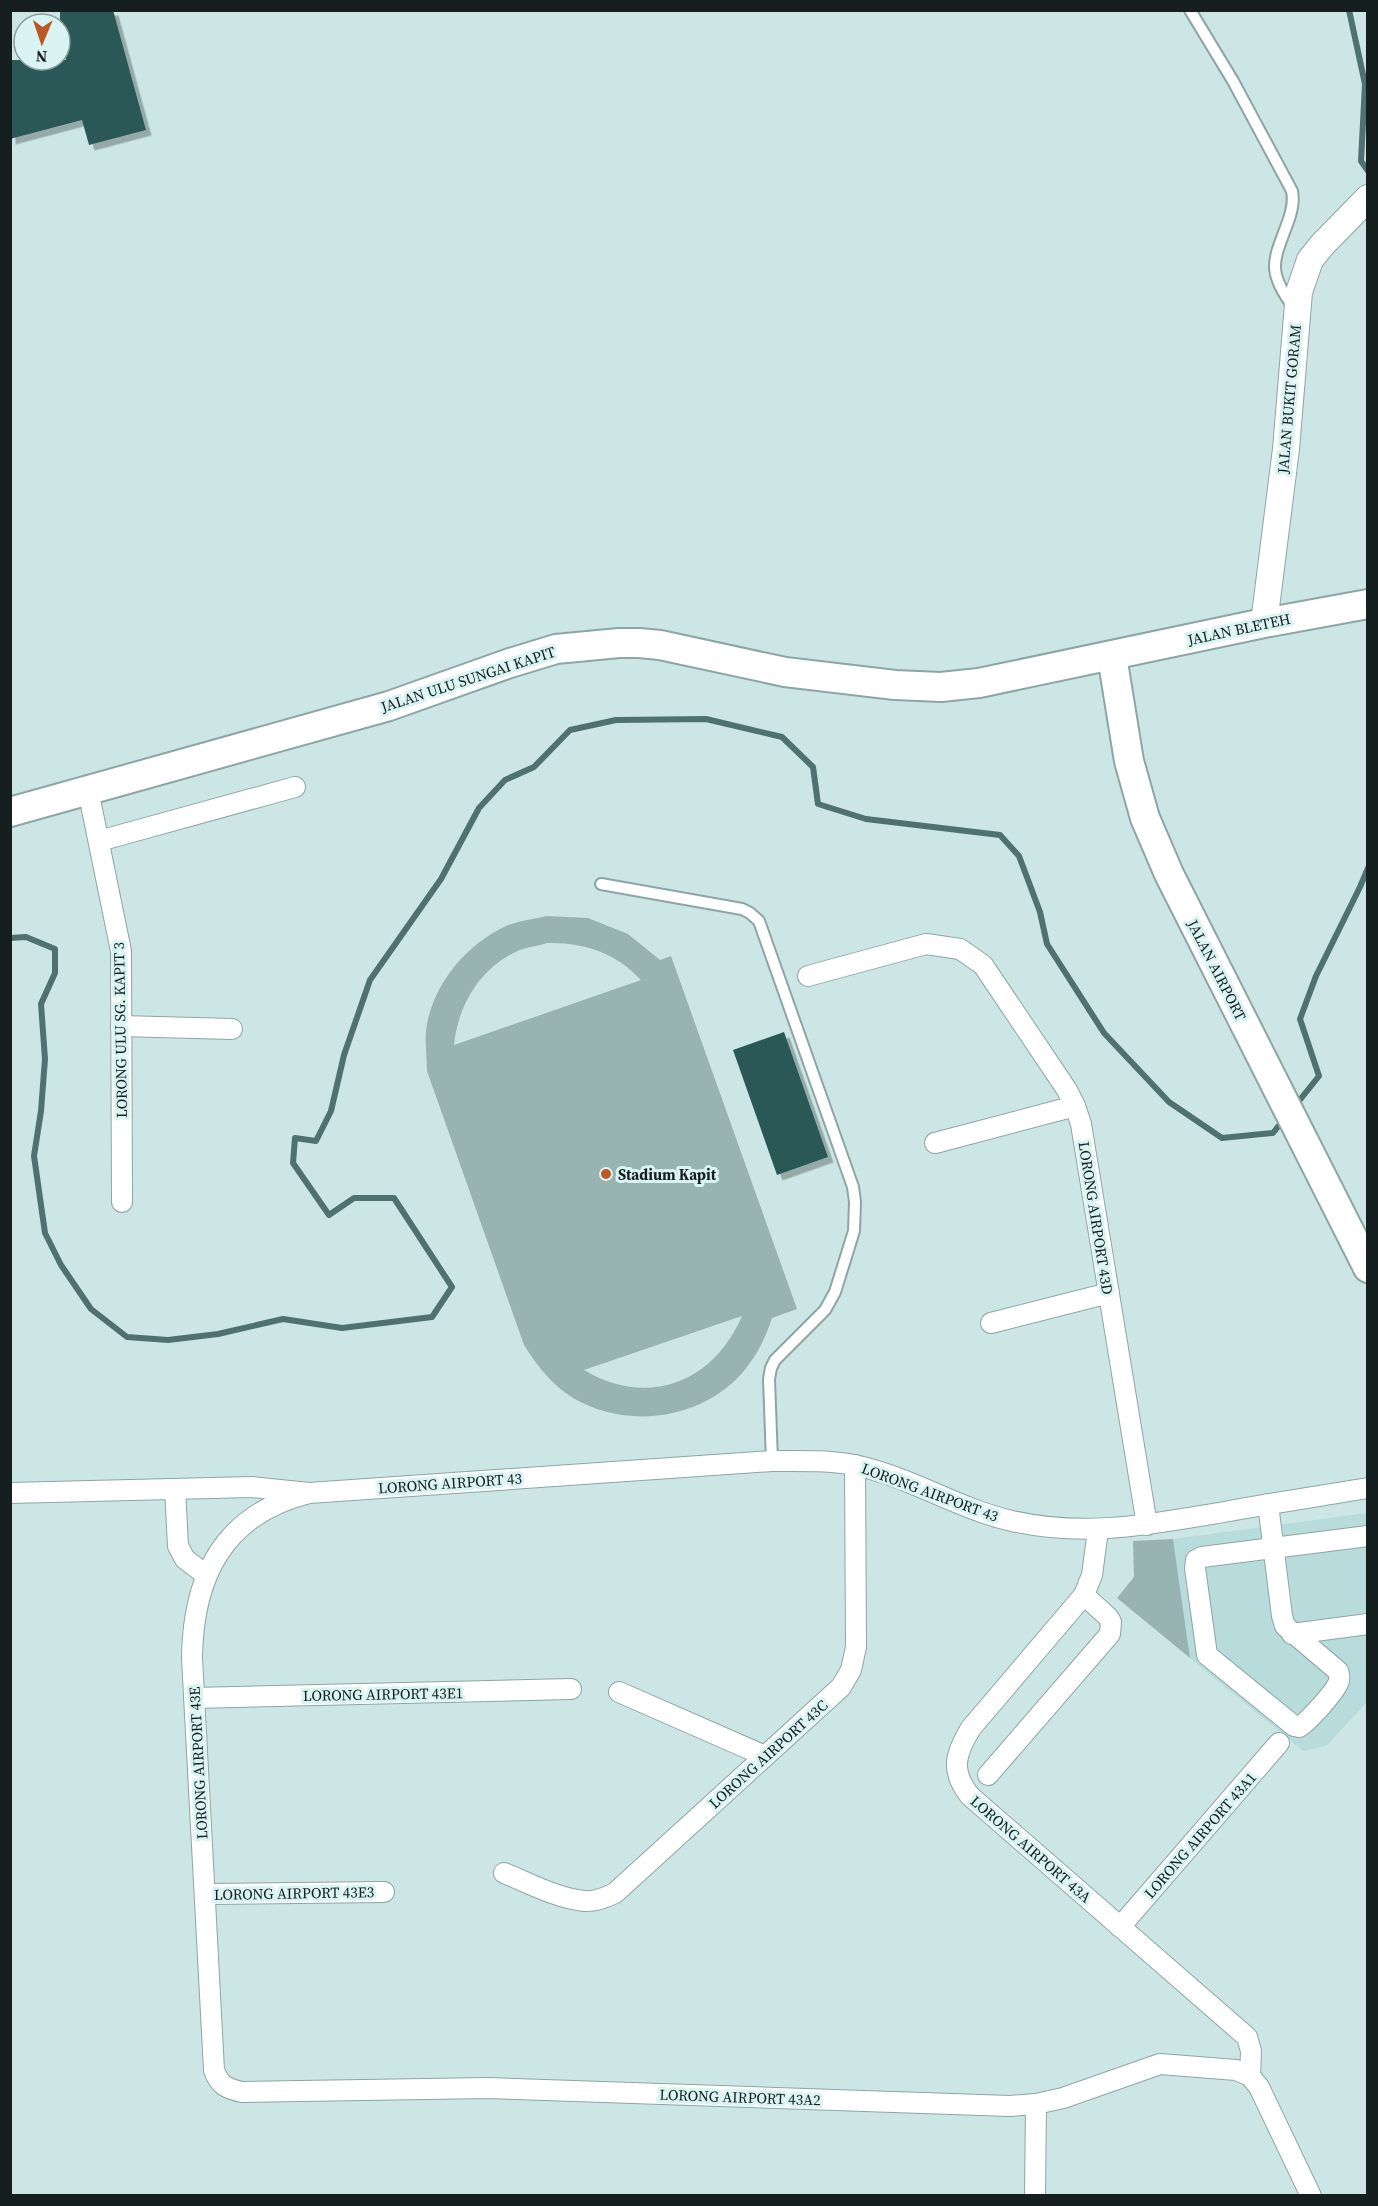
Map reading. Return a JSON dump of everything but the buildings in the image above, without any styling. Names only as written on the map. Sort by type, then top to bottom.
[{"type":"main road","name":"JALAN BLETEH","points":[[1112,656],[1368,603]]},
{"type":"main road","name":"JALAN ULU SUNGAI KAPIT","points":[[10,812],[389,706],[556,649],[618,643],[660,645],[785,672],[895,686],[941,687],[979,683],[1112,656]]},
{"type":"main road","name":"JALAN AIRPORT","points":[[1112,656],[1129,761],[1145,818],[1169,874],[1368,1268]]},
{"type":"street","name":"JALAN BUKIT GORAM","points":[[1264,623],[1286,449],[1296,310],[1303,275],[1310,260],[1322,245],[1368,198]]},
{"type":"street","points":[[99,841],[295,787]]},
{"type":"street","name":"LORONG ULU SG. KAPIT 3","points":[[88,790],[120,939],[122,1202]]},
{"type":"street","name":"LORONG AIRPORT 43D","points":[[808,975],[926,944],[960,949],[972,955],[983,965],[1067,1090],[1081,1125],[1147,1525]]},
{"type":"street","points":[[121,1026],[232,1029]]},
{"type":"street","points":[[935,1143],[1075,1106]]},
{"type":"street","points":[[991,1323],[1109,1293]]},
{"type":"street","name":"LORONG AIRPORT 43","points":[[309,1493],[772,1461],[817,1461],[855,1465],[885,1474],[1011,1521],[1056,1528],[1098,1530],[1147,1525],[1368,1488]]},
{"type":"street","name":"LORONG AIRPORT 43C","points":[[504,1873],[564,1897],[585,1901],[601,1900],[615,1893],[841,1687],[855,1659],[855,1465]]},
{"type":"street","points":[[10,1493],[252,1487],[309,1493]]},
{"type":"street","points":[[175,1489],[178,1546],[185,1559],[206,1575]]},
{"type":"street","name":"LORONG AIRPORT 43E","points":[[224,2086],[217,2079],[214,2070],[192,1636],[199,1594],[206,1575],[218,1554],[250,1520],[266,1508],[287,1498],[309,1493]]},
{"type":"street","points":[[1268,1504],[1274,1548],[1283,1622],[1292,1634],[1338,1671],[1339,1676],[1337,1685],[1307,1722],[1299,1727],[1294,1726],[1207,1656],[1195,1568],[1196,1560],[1202,1557],[1274,1548],[1368,1536]]},
{"type":"street","name":"LORONG AIRPORT 43A","points":[[1098,1530],[1092,1575],[1084,1595],[971,1728],[962,1742],[957,1757],[956,1773],[961,1785],[970,1796],[1247,2037],[1251,2051],[1250,2076]]},
{"type":"street","points":[[988,1775],[1110,1634],[1111,1622],[1108,1617],[1084,1595]]},
{"type":"street","points":[[1292,1634],[1368,1624]]},
{"type":"street","name":"LORONG AIRPORT 43E1","points":[[194,1698],[571,1689]]},
{"type":"street","points":[[620,1692],[765,1756]]},
{"type":"street","name":"LORONG AIRPORT 43A1","points":[[1120,1927],[1279,1743]]},
{"type":"street","name":"LORONG AIRPORT 43E3","points":[[205,1894],[384,1892]]},
{"type":"street","name":"LORONG AIRPORT 43A2","points":[[224,2086],[242,2092],[488,2088],[1010,2106],[1036,2104],[1063,2098],[1160,2064],[1236,2070],[1250,2076]]},
{"type":"street","points":[[1250,2076],[1259,2087],[1311,2196]]},
{"type":"street","points":[[1035,2196],[1036,2104]]},
{"type":"lane","points":[[1190,10],[1233,81],[1292,191],[1293,207],[1277,252],[1275,277],[1281,290],[1296,310]]},
{"type":"lane","points":[[601,884],[742,909],[759,921],[853,1187],[854,1231],[835,1292],[825,1310],[775,1360],[771,1368],[769,1379],[772,1461]]},
{"type":"shaded area","points":[[547,916],[588,918],[628,934],[660,960],[671,956],[797,1309],[772,1318],[755,1356],[730,1385],[711,1398],[689,1408],[666,1414],[642,1416],[618,1414],[595,1408],[565,1393],[540,1368],[524,1345],[427,1071],[426,1036],[431,1008],[445,979],[455,966],[478,943],[506,926]],"holes":[[[547,943],[561,943],[599,951],[621,963],[641,980],[454,1045],[456,1030],[466,1002],[483,977],[506,957],[520,950]],[[742,1316],[730,1339],[714,1358],[696,1373],[676,1382],[654,1387],[632,1387],[608,1381],[584,1370]]]},
{"type":"shaded area","points":[[1367,1513],[1367,1702],[1326,1746],[1303,1751],[1190,1658],[1173,1539]]},
{"type":"shaded area","points":[[1173,1539],[1190,1658],[1117,1598],[1134,1577],[1133,1541]]},
{"type":"waterway","points":[[1349,10],[1365,84],[1361,161],[1368,171]]},
{"type":"waterway","points":[[10,938],[26,937],[55,949],[55,973],[41,1004],[45,1059],[41,1111],[34,1156],[45,1233],[61,1265],[91,1309],[127,1337],[168,1340],[218,1334],[283,1319],[342,1328],[432,1317],[452,1287],[394,1198],[354,1198],[329,1215],[293,1163],[295,1138],[316,1141],[331,1111],[344,1055],[370,980],[441,879],[479,808],[505,780],[534,767],[570,730],[616,720],[706,719],[782,737],[813,767],[818,804],[866,819],[1000,835],[1019,856],[1040,912],[1047,944],[1104,1033],[1169,1102],[1222,1138],[1273,1133],[1284,1119]]},
{"type":"waterway","points":[[1295,1106],[1319,1076],[1300,1019],[1316,976],[1368,868]]},
{"type":"place","name":"Stadium Kapit","points":[[606,1174]]}]
